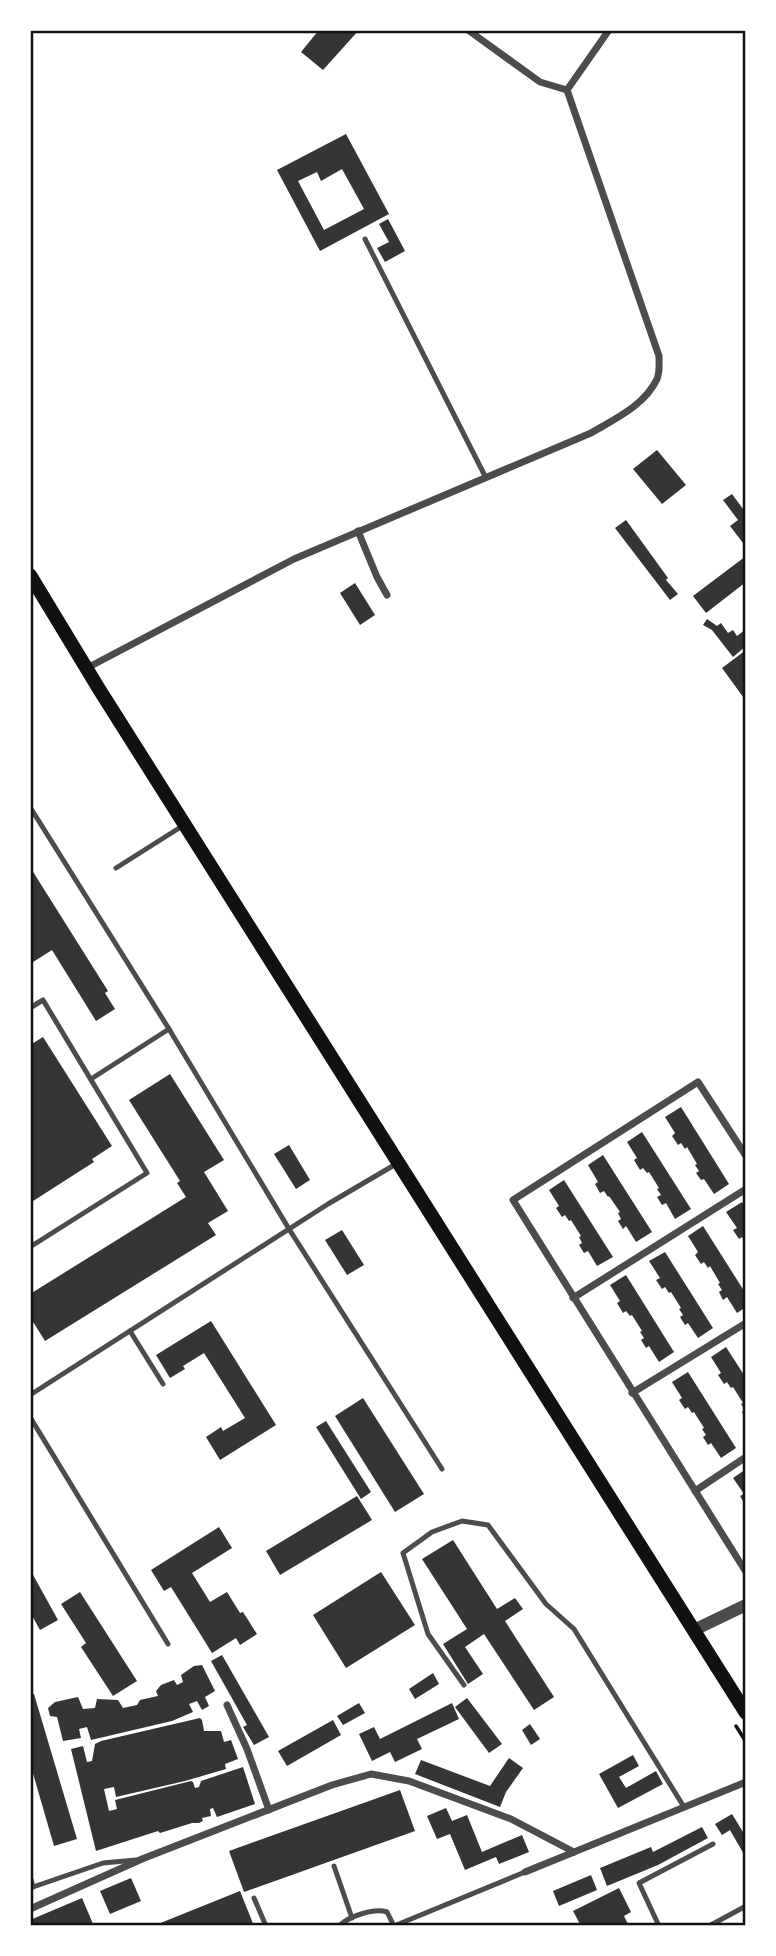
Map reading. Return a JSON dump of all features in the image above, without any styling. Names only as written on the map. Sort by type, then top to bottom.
[{"type":"main road","points":[[30,575],[184,825],[746,1713]]},
{"type":"street","points":[[468,30],[540,82],[567,90]]},
{"type":"street","points":[[567,90],[609,30]]},
{"type":"street","points":[[86,668],[295,559],[555,450],[622,415],[645,396],[659,377],[659,356],[567,90]]},
{"type":"street","points":[[358,531],[387,595]]},
{"type":"street","points":[[746,1156],[698,1082],[513,1200],[746,1572]]},
{"type":"street","points":[[573,1298],[746,1189]]},
{"type":"street","points":[[632,1393],[746,1323]]},
{"type":"street","points":[[695,1491],[746,1457]]},
{"type":"street","points":[[694,1630],[746,1605]]},
{"type":"street","points":[[227,1705],[247,1749],[269,1810]]},
{"type":"street","points":[[30,1909],[142,1859],[332,1785],[371,1774],[409,1781],[511,1819],[574,1852]]},
{"type":"street","points":[[525,1872],[746,1782]]},
{"type":"lane","points":[[365,239],[486,478]]},
{"type":"lane","points":[[30,807],[169,1029],[289,1229],[442,1469]]},
{"type":"lane","points":[[30,821],[36,817]]},
{"type":"lane","points":[[116,868],[184,825]]},
{"type":"lane","points":[[30,1008],[43,1000],[147,1173],[30,1247]]},
{"type":"lane","points":[[91,1079],[169,1029]]},
{"type":"lane","points":[[30,1395],[289,1229],[399,1163]]},
{"type":"lane","points":[[130,1331],[163,1384]]},
{"type":"lane","points":[[30,1417],[168,1644]]},
{"type":"lane","points":[[464,1685],[428,1634],[403,1553],[432,1532],[463,1521],[488,1525],[546,1604],[574,1629],[684,1807]]},
{"type":"lane","points":[[659,1926],[639,1883],[713,1844]]},
{"type":"lane","points":[[30,1876],[31,1887],[103,1863],[142,1859]]},
{"type":"lane","points":[[334,1866],[352,1918]]},
{"type":"lane","points":[[339,1926],[352,1918],[378,1909],[387,1912],[394,1926],[525,1872]]},
{"type":"lane","points":[[254,1898],[266,1926]]},
{"type":"lane","points":[[709,1926],[746,1906]]},
{"type":"building","points":[[319,30],[359,30],[323,70],[301,52]]},
{"type":"building","points":[[346,134],[389,214],[320,251],[277,170]],"holes":[[[342,169],[364,209],[324,230],[298,181],[317,172],[321,181]]]},
{"type":"building","points":[[388,219],[405,251],[385,262],[377,248],[389,242],[379,224]]},
{"type":"building","points":[[657,450],[686,485],[662,504],[633,469]]},
{"type":"building","points":[[732,494],[746,513],[746,547],[730,526],[738,520],[723,500]]},
{"type":"building","points":[[626,520],[678,594],[670,600],[615,528]]},
{"type":"building","points":[[746,556],[746,582],[706,613],[693,596]]},
{"type":"building","points":[[355,583],[375,615],[360,625],[340,593]]},
{"type":"building","points":[[707,619],[717,626],[721,623],[728,633],[733,630],[737,636],[746,629],[746,646],[733,657],[712,630],[703,625]]},
{"type":"building","points":[[746,650],[746,701],[722,668]]},
{"type":"building","points":[[30,867],[108,991],[105,993],[115,1009],[96,1021],[52,950],[30,964]]},
{"type":"building","points":[[43,1037],[112,1146],[92,1159],[94,1162],[30,1203],[30,1045]]},
{"type":"building","points":[[170,1074],[224,1160],[204,1172],[228,1211],[208,1223],[216,1235],[45,1341],[30,1317],[30,1294],[186,1197],[177,1183],[180,1181],[129,1100]]},
{"type":"building","points":[[681,1107],[729,1184],[714,1194],[704,1179],[701,1180],[696,1173],[699,1171],[695,1165],[697,1164],[687,1147],[685,1149],[681,1143],[678,1145],[672,1136],[675,1133],[665,1117]]},
{"type":"building","points":[[642,1132],[691,1209],[675,1219],[666,1203],[662,1205],[657,1197],[661,1195],[657,1189],[659,1188],[649,1172],[643,1168],[640,1170],[634,1160],[637,1158],[627,1142]]},
{"type":"building","points":[[289,1145],[310,1180],[296,1189],[274,1154]]},
{"type":"building","points":[[603,1155],[652,1232],[636,1242],[626,1226],[623,1229],[618,1221],[621,1219],[618,1213],[620,1212],[609,1196],[604,1191],[600,1193],[595,1184],[598,1182],[588,1165]]},
{"type":"building","points":[[564,1180],[613,1257],[597,1266],[588,1251],[584,1253],[579,1245],[582,1243],[579,1237],[581,1236],[571,1220],[565,1215],[562,1217],[549,1190]]},
{"type":"building","points":[[742,1202],[746,1209],[746,1243],[742,1237],[739,1239],[733,1230],[737,1228],[726,1212]]},
{"type":"building","points":[[703,1226],[746,1294],[746,1307],[737,1313],[727,1297],[723,1300],[719,1292],[722,1290],[718,1284],[720,1283],[710,1266],[708,1268],[704,1262],[701,1264],[695,1255],[698,1252],[688,1236]]},
{"type":"building","points":[[342,1230],[364,1265],[347,1275],[325,1240]]},
{"type":"building","points":[[665,1252],[713,1328],[698,1338],[688,1323],[685,1325],[680,1317],[683,1315],[679,1309],[681,1308],[671,1292],[665,1287],[662,1289],[656,1280],[660,1278],[649,1261]]},
{"type":"building","points":[[626,1275],[674,1352],[659,1362],[649,1346],[646,1348],[641,1340],[644,1338],[640,1332],[642,1331],[632,1315],[626,1311],[623,1313],[617,1303],[620,1301],[610,1285]]},
{"type":"building","points":[[211,1321],[276,1425],[220,1460],[206,1437],[221,1427],[223,1431],[245,1418],[204,1353],[170,1378],[156,1355]]},
{"type":"building","points":[[726,1347],[746,1378],[746,1420],[742,1412],[745,1410],[741,1404],[743,1403],[733,1387],[727,1382],[724,1384],[711,1357]]},
{"type":"building","points":[[688,1372],[736,1448],[721,1458],[711,1443],[708,1445],[703,1437],[706,1435],[702,1429],[704,1428],[694,1412],[688,1407],[685,1409],[672,1382]]},
{"type":"building","points":[[363,1398],[424,1494],[395,1512],[335,1416]]},
{"type":"building","points":[[326,1421],[371,1492],[361,1499],[316,1427]]},
{"type":"building","points":[[746,1469],[746,1506],[740,1496],[744,1494],[733,1478]]},
{"type":"building","points":[[357,1496],[372,1520],[280,1575],[266,1551]]},
{"type":"building","points":[[219,1527],[232,1548],[192,1573],[210,1602],[227,1592],[257,1634],[240,1645],[236,1638],[212,1653],[171,1587],[164,1591],[151,1570]]},
{"type":"building","points":[[453,1540],[497,1609],[515,1598],[523,1609],[505,1621],[554,1697],[534,1710],[484,1634],[465,1647],[483,1674],[468,1684],[443,1644],[467,1629],[422,1559]]},
{"type":"building","points":[[381,1572],[415,1625],[346,1668],[313,1615]]},
{"type":"building","points":[[32,1573],[58,1620],[40,1630],[30,1612]]},
{"type":"building","points":[[80,1592],[137,1681],[113,1696],[81,1647],[86,1643],[61,1604]]},
{"type":"building","points":[[222,1655],[269,1737],[254,1745],[243,1727],[247,1725],[211,1661]]},
{"type":"building","points":[[202,1665],[215,1691],[205,1697],[209,1706],[202,1710],[197,1701],[189,1704],[193,1712],[172,1721],[91,1740],[87,1727],[79,1729],[81,1738],[63,1741],[57,1717],[50,1716],[48,1708],[55,1702],[78,1697],[83,1709],[95,1708],[97,1699],[118,1700],[123,1708],[137,1705],[140,1700],[158,1696],[156,1691],[161,1685],[174,1680],[177,1685],[183,1682],[181,1675],[194,1666]]},
{"type":"building","points":[[433,1673],[439,1684],[415,1699],[409,1689]]},
{"type":"building","points":[[34,1694],[77,1839],[54,1846],[30,1763],[30,1695]]},
{"type":"building","points":[[467,1698],[502,1744],[489,1753],[455,1707]]},
{"type":"building","points":[[359,1703],[365,1713],[343,1725],[337,1716]]},
{"type":"building","points":[[452,1703],[459,1719],[417,1739],[422,1749],[395,1762],[390,1752],[372,1761],[359,1734],[374,1727],[380,1739]]},
{"type":"building","points":[[200,1718],[204,1731],[221,1731],[224,1742],[231,1740],[238,1759],[225,1764],[226,1769],[116,1797],[114,1787],[104,1789],[109,1811],[117,1809],[115,1800],[191,1781],[195,1788],[199,1787],[201,1781],[243,1767],[255,1804],[217,1817],[213,1808],[210,1809],[211,1816],[202,1818],[203,1821],[199,1823],[160,1833],[158,1831],[96,1851],[71,1749],[83,1746],[87,1762],[92,1761],[95,1744],[101,1741]]},
{"type":"building","points":[[333,1720],[341,1735],[287,1766],[278,1751]]},
{"type":"building","points":[[530,1724],[540,1739],[531,1745],[522,1730]]},
{"type":"building","points":[[633,1755],[639,1766],[619,1777],[626,1788],[656,1771],[663,1784],[618,1808],[599,1774]]},
{"type":"building","points":[[509,1758],[523,1768],[506,1792],[500,1807],[415,1774],[421,1760],[490,1786]]},
{"type":"building","points":[[400,1790],[415,1831],[244,1892],[229,1851]]},
{"type":"building","points":[[446,1808],[452,1821],[467,1815],[482,1852],[522,1835],[529,1852],[499,1864],[496,1857],[465,1870],[450,1834],[437,1839],[427,1816]]},
{"type":"building","points":[[732,1814],[746,1837],[746,1858],[730,1830],[722,1835],[715,1824]]},
{"type":"building","points":[[702,1827],[708,1838],[658,1865],[607,1886],[600,1868],[651,1847],[653,1852]]},
{"type":"building","points":[[591,1875],[597,1890],[559,1906],[553,1891]]},
{"type":"building","points":[[131,1878],[141,1901],[110,1914],[100,1891]]},
{"type":"building","points":[[619,1888],[631,1912],[624,1916],[629,1926],[581,1926],[573,1911]]},
{"type":"building","points":[[240,1891],[254,1926],[153,1926]]},
{"type":"building","points":[[82,1898],[93,1924],[30,1926],[30,1920]]}]
